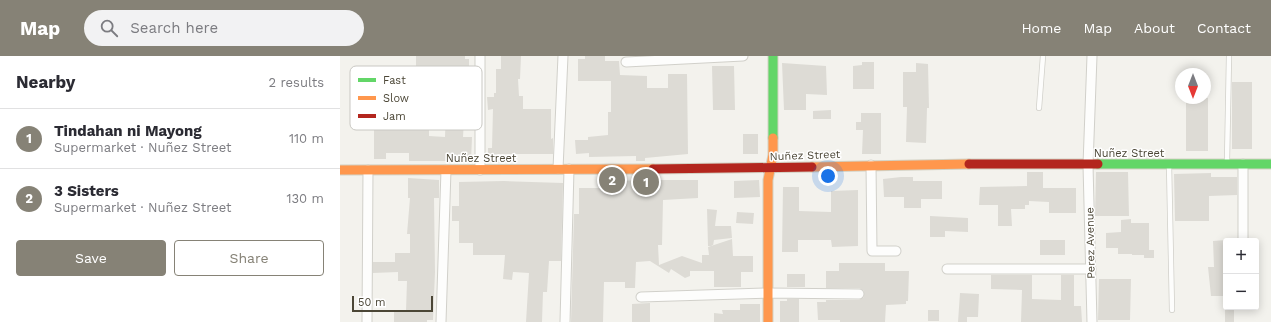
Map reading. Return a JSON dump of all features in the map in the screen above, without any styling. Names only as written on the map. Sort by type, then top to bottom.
[{"type":"street","points":[[558,169],[563,56]]},
{"type":"street","points":[[626,62],[744,56]]},
{"type":"street","points":[[768,322],[768,180],[773,155],[773,56]]},
{"type":"street","name":"Perez Avenue","points":[[1092,56],[1088,165],[1092,322]]},
{"type":"street","points":[[480,130],[480,170]]},
{"type":"street","points":[[1243,164],[1243,238]]},
{"type":"street","name":"Nuñez Street","points":[[340,170],[770,168],[871,165],[1271,164]]},
{"type":"street","points":[[871,165],[872,251],[896,251]]},
{"type":"street","points":[[565,322],[569,169]]},
{"type":"street","points":[[367,322],[368,170]]},
{"type":"street","points":[[441,322],[446,170]]},
{"type":"street","points":[[946,269],[1091,269]]},
{"type":"street","points":[[641,297],[768,293],[859,294]]},
{"type":"lane","points":[[1039,108],[1043,56]]},
{"type":"lane","points":[[1227,164],[1229,56]]},
{"type":"lane","points":[[1169,164],[1172,310]]},
{"type":"building","points":[[416,56],[465,56],[465,59],[469,59],[469,66],[416,66]]},
{"type":"building","points":[[501,56],[521,56],[520,79],[518,79],[519,96],[523,96],[523,109],[551,109],[551,139],[553,138],[553,154],[497,154],[497,158],[488,158],[488,148],[492,148],[493,109],[488,110],[487,97],[494,97],[494,93],[496,93],[496,69],[501,69]]},
{"type":"building","points":[[585,56],[605,56],[605,61],[619,61],[620,75],[647,76],[647,88],[668,88],[668,74],[687,74],[688,154],[645,158],[645,161],[636,161],[636,156],[589,157],[589,153],[576,154],[575,140],[588,140],[588,137],[608,135],[608,112],[611,112],[611,81],[578,81],[578,59],[585,59]]},
{"type":"building","points":[[862,62],[874,62],[874,89],[853,89],[853,66],[862,65]]},
{"type":"building","points":[[782,63],[826,66],[827,95],[806,94],[806,110],[784,110]]},
{"type":"building","points":[[916,63],[928,64],[929,108],[927,108],[926,143],[906,142],[907,107],[903,107],[903,72],[916,72]]},
{"type":"building","points":[[712,66],[734,66],[735,110],[713,110]]},
{"type":"building","points":[[1232,82],[1252,82],[1252,149],[1232,149]]},
{"type":"building","points":[[1186,104],[1208,104],[1208,151],[1186,151]]},
{"type":"building","points":[[831,110],[831,119],[813,119],[813,111]]},
{"type":"building","points":[[861,113],[881,113],[881,154],[862,154],[863,130],[856,130],[856,122],[861,122]]},
{"type":"building","points":[[374,130],[429,130],[429,136],[445,137],[445,130],[463,130],[463,137],[472,137],[471,161],[409,161],[409,153],[386,153],[386,159],[374,159]]},
{"type":"building","points":[[743,134],[758,134],[758,154],[743,154]]},
{"type":"building","points":[[1027,172],[1043,172],[1043,188],[1076,188],[1076,213],[1049,213],[1049,202],[1029,201],[1029,205],[1025,205],[1025,209],[1011,209],[1012,226],[998,226],[998,205],[979,205],[980,187],[1027,186]]},
{"type":"building","points":[[1096,172],[1128,172],[1129,216],[1095,216]]},
{"type":"building","points":[[1211,173],[1211,177],[1237,177],[1237,195],[1209,196],[1209,221],[1175,221],[1174,174]]},
{"type":"building","points":[[913,177],[913,181],[942,181],[942,199],[921,199],[921,208],[904,208],[904,197],[884,197],[883,179]]},
{"type":"building","points":[[408,178],[439,180],[439,198],[434,198],[435,272],[433,320],[427,320],[427,322],[394,322],[394,311],[406,311],[407,281],[398,281],[398,272],[373,273],[373,262],[395,262],[395,253],[410,253],[410,234],[407,234],[410,198],[408,198]]},
{"type":"building","points":[[698,180],[698,198],[663,200],[662,245],[658,245],[659,265],[682,256],[702,263],[702,255],[709,255],[708,247],[732,239],[733,256],[753,256],[753,272],[741,272],[741,287],[714,287],[714,271],[690,271],[690,276],[685,278],[671,269],[669,273],[650,261],[636,262],[635,288],[625,288],[625,282],[604,282],[603,322],[571,322],[574,214],[579,214],[579,188],[606,188],[606,181]]},
{"type":"building","points":[[759,180],[760,197],[734,198],[734,181]]},
{"type":"building","points":[[504,181],[563,183],[561,261],[549,261],[547,292],[543,292],[542,322],[526,322],[529,273],[513,272],[512,280],[503,279],[505,255],[473,255],[473,243],[459,243],[459,221],[452,221],[452,206],[459,206],[459,182]]},
{"type":"building","points":[[783,187],[799,187],[799,211],[831,212],[831,191],[858,190],[858,246],[832,247],[831,240],[798,240],[798,252],[782,252]]},
{"type":"building","points":[[707,209],[717,210],[715,226],[731,226],[732,238],[714,240],[713,246],[708,246]]},
{"type":"building","points":[[737,212],[754,213],[753,224],[736,223]]},
{"type":"building","points":[[930,216],[968,218],[968,232],[945,231],[945,237],[930,237]]},
{"type":"building","points":[[1131,219],[1131,223],[1149,223],[1149,250],[1154,250],[1154,258],[1144,258],[1144,255],[1118,254],[1118,248],[1106,248],[1106,233],[1121,232],[1121,220]]},
{"type":"building","points":[[1040,240],[1065,240],[1065,255],[1040,255]]},
{"type":"building","points":[[1223,240],[1223,296],[1211,296],[1208,267],[1214,267],[1213,241]]},
{"type":"building","points":[[839,263],[885,263],[885,271],[909,271],[908,301],[906,301],[906,304],[886,305],[885,322],[840,322],[840,320],[818,320],[817,302],[826,302],[826,300],[859,300],[864,297],[864,291],[859,288],[826,288],[826,271],[839,271]]},
{"type":"building","points":[[787,274],[805,274],[805,287],[787,287]]},
{"type":"building","points":[[991,275],[1032,275],[1032,299],[1061,300],[1061,275],[1074,275],[1074,306],[1081,306],[1082,322],[1021,322],[1022,290],[991,289]]},
{"type":"building","points":[[1099,279],[1131,279],[1130,320],[1098,320]]},
{"type":"building","points":[[960,293],[979,294],[978,317],[967,317],[967,322],[958,322]]},
{"type":"building","points":[[787,299],[799,299],[799,322],[780,322],[780,301],[787,301]]},
{"type":"building","points":[[650,303],[650,322],[632,322],[632,304]]},
{"type":"building","points":[[740,304],[760,304],[760,322],[714,322],[714,313],[723,314],[722,310],[740,310]]},
{"type":"building","points":[[928,310],[939,310],[939,321],[928,321]]},
{"type":"building","points":[[1225,310],[1234,310],[1234,322],[1225,322]]},
{"type":"traffic: fast","points":[[773,56],[773,138]]},
{"type":"traffic: fast","points":[[1098,164],[1271,164]]},
{"type":"traffic: slow","points":[[768,322],[768,180],[773,155],[773,138]]},
{"type":"traffic: slow","points":[[812,167],[969,164]]},
{"type":"traffic: slow","points":[[340,170],[653,169]]},
{"type":"traffic: jam","points":[[969,164],[1098,164]]},
{"type":"traffic: jam","points":[[653,169],[812,167]]},
{"type":"place","name":"3 Sisters","points":[[612,180]]},
{"type":"place","name":"Tindahan ni Mayong","points":[[646,182]]}]
